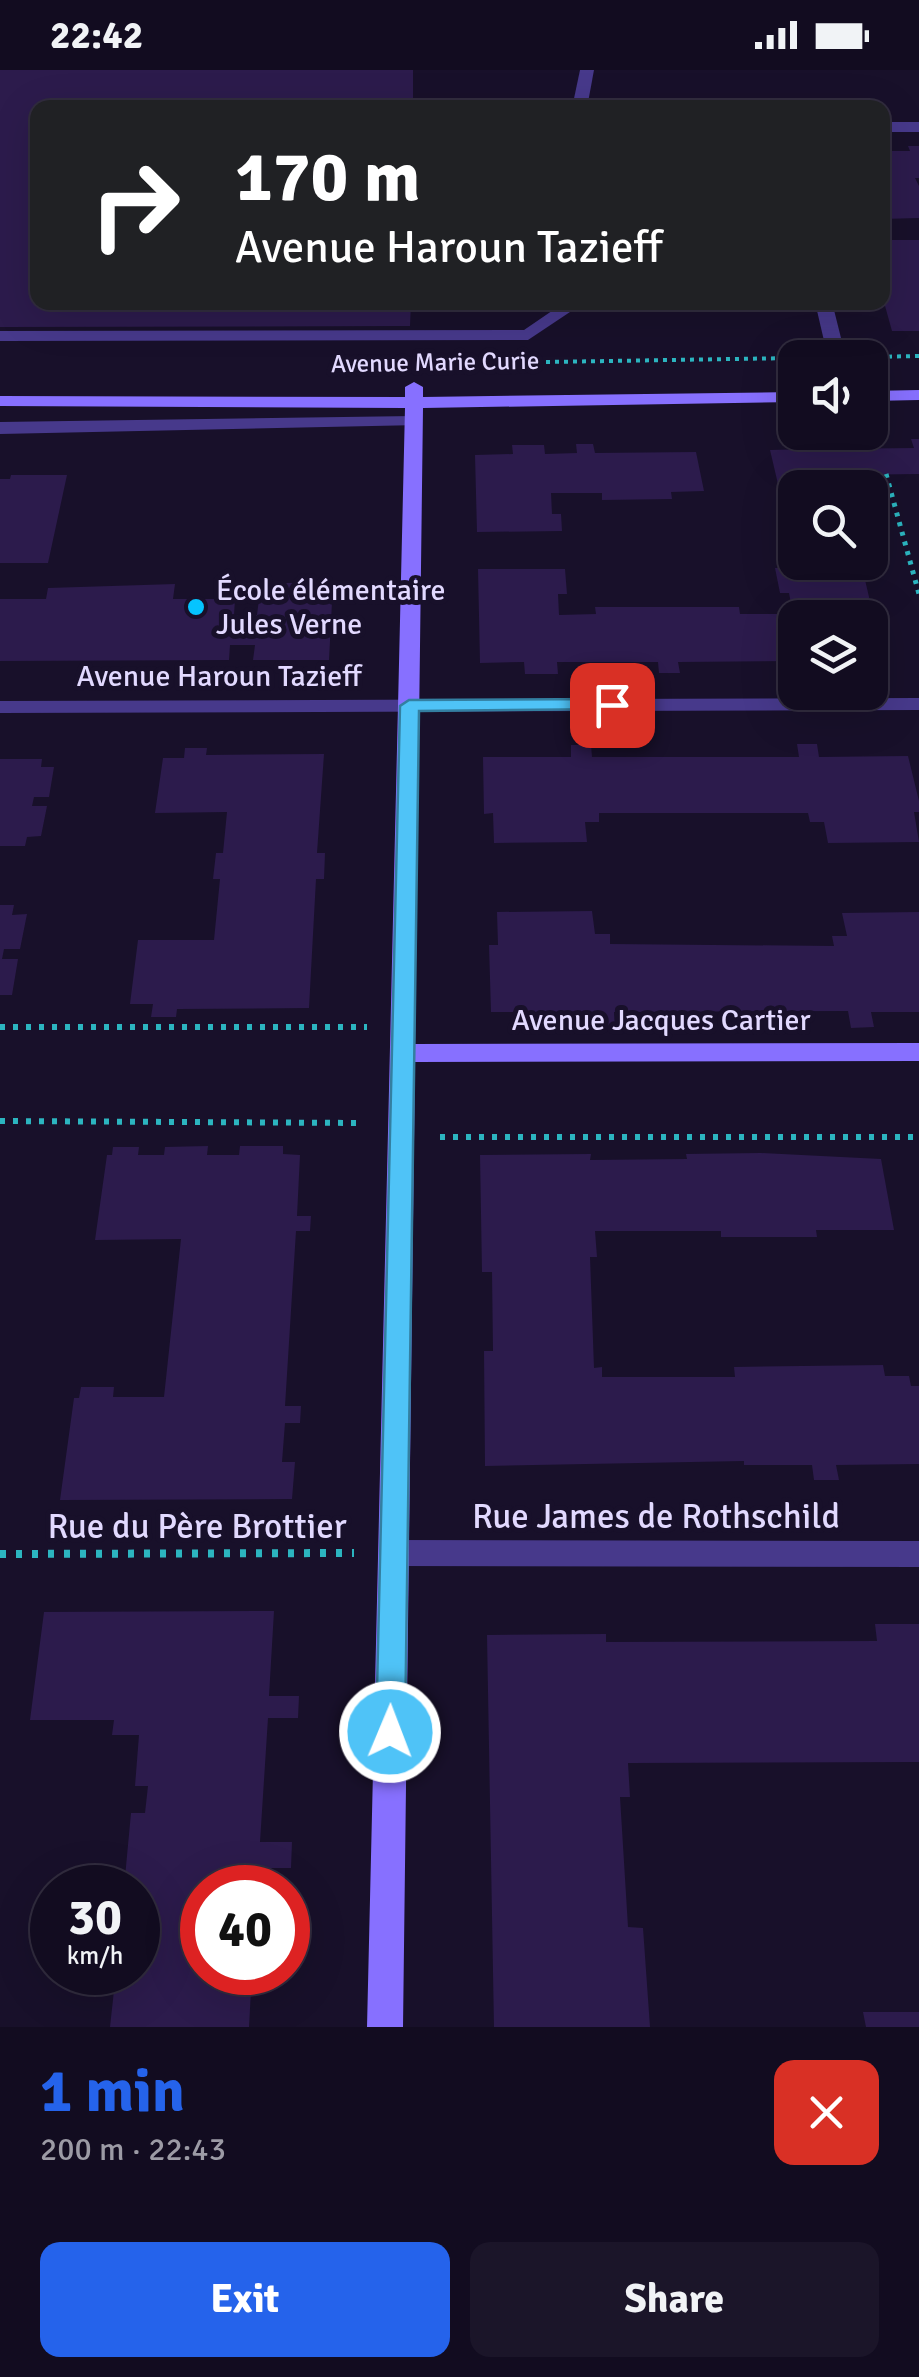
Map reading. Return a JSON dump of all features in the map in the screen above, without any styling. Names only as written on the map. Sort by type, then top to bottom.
[{"type":"street","points":[[570,70],[578,100]]},
{"type":"street","points":[[579,100],[586,70]]},
{"type":"street","points":[[890,127],[919,127]]},
{"type":"street","points":[[0,336],[528,335],[565,310]]},
{"type":"street","points":[[825,310],[832,340]]},
{"type":"street","points":[[888,380],[919,379]]},
{"type":"street","name":"Avenue Marie Curie","points":[[414,404],[778,382]]},
{"type":"street","points":[[888,396],[919,395]]},
{"type":"street","name":"Avenue Marie Curie","points":[[0,401],[414,404],[778,397]]},
{"type":"street","points":[[0,428],[414,404],[385,2027]]},
{"type":"street","name":"Avenue Haroun Tazieff","points":[[0,707],[919,704]]},
{"type":"street","name":"Avenue Jacques Cartier","points":[[403,1040],[919,1052]]},
{"type":"street","name":"Rue James de Rothschild","points":[[394,1553],[919,1554]]},
{"type":"path","points":[[888,356],[919,356]]},
{"type":"path","points":[[888,481],[919,594]]},
{"type":"path","points":[[0,1027],[403,1040]]},
{"type":"path","points":[[0,1121],[346,1120],[454,1140],[919,1138]]},
{"type":"path","name":"Rue du Père Brottier","points":[[0,1554],[394,1553]]},
{"type":"building","points":[[0,70],[413,70],[413,100],[30,100],[30,310],[411,310],[410,326],[0,327]]},
{"type":"building","points":[[908,146],[919,146],[919,178],[915,178],[919,186],[919,218],[890,219],[890,151],[910,151]]},
{"type":"building","points":[[890,240],[919,240],[919,331],[892,331],[886,310],[890,310]]},
{"type":"building","points":[[911,439],[919,439],[919,474],[888,474],[888,470],[778,470],[778,484],[770,450],[888,450],[914,448]]},
{"type":"building","points":[[576,444],[593,444],[595,453],[696,452],[704,491],[671,492],[672,499],[602,500],[602,493],[551,493],[552,514],[561,514],[562,531],[477,532],[475,455],[513,454],[512,445],[544,445],[545,454],[577,453]]},
{"type":"building","points":[[11,475],[67,475],[48,563],[0,563],[0,479],[10,479]]},
{"type":"building","points":[[775,568],[778,580],[865,580],[870,600],[790,600],[789,593],[780,593]]},
{"type":"building","points":[[478,569],[565,569],[567,594],[558,594],[559,615],[596,614],[595,607],[739,607],[740,614],[778,614],[778,661],[678,662],[680,673],[659,673],[658,662],[557,662],[558,674],[525,674],[524,662],[480,663]]},
{"type":"building","points":[[261,583],[333,583],[329,660],[253,660],[255,645],[230,645],[229,660],[0,661],[0,599],[46,599],[48,588],[175,584],[173,599],[235,599],[234,615],[257,615]]},
{"type":"building","points":[[797,744],[817,744],[819,757],[908,756],[919,801],[919,812],[914,812],[919,842],[828,843],[824,822],[810,822],[808,813],[599,813],[599,822],[585,822],[587,842],[494,843],[493,813],[484,814],[483,757],[571,757],[571,745],[591,745],[592,757],[799,757]]},
{"type":"building","points":[[185,748],[207,748],[206,755],[324,754],[317,853],[325,853],[324,879],[316,879],[309,1008],[177,1009],[176,1017],[151,1017],[153,1004],[130,1004],[138,940],[214,940],[220,879],[213,879],[216,853],[223,853],[227,812],[155,813],[163,758],[184,758]]},
{"type":"building","points":[[0,759],[42,759],[41,767],[54,767],[49,797],[34,797],[32,806],[47,806],[41,836],[27,837],[25,846],[0,846]]},
{"type":"building","points":[[0,905],[14,905],[12,915],[27,914],[20,949],[4,949],[2,959],[18,959],[12,995],[0,995]]},
{"type":"building","points":[[592,911],[595,934],[610,934],[610,944],[834,946],[832,936],[847,936],[842,913],[919,912],[919,1012],[871,1012],[874,1027],[851,1028],[848,1011],[614,1012],[615,1028],[592,1028],[591,1012],[491,1012],[489,945],[498,945],[497,912]]},
{"type":"building","points":[[208,1146],[207,1155],[239,1155],[240,1146],[283,1146],[283,1154],[300,1155],[297,1216],[311,1216],[310,1231],[296,1231],[285,1406],[301,1406],[300,1423],[285,1423],[282,1462],[295,1462],[292,1499],[60,1500],[74,1398],[79,1398],[81,1387],[114,1387],[113,1397],[164,1397],[181,1239],[95,1240],[107,1155],[112,1155],[113,1147],[139,1147],[138,1155],[164,1155],[165,1147]]},
{"type":"building","points":[[761,1153],[881,1159],[894,1230],[816,1230],[817,1237],[721,1237],[721,1231],[595,1231],[597,1257],[590,1257],[594,1368],[602,1367],[602,1377],[735,1377],[734,1367],[883,1365],[885,1376],[909,1376],[911,1386],[919,1386],[919,1464],[836,1465],[839,1480],[814,1480],[812,1465],[744,1465],[744,1461],[485,1466],[484,1351],[493,1351],[492,1272],[482,1272],[480,1155],[591,1154],[590,1160]]},
{"type":"building","points":[[274,1611],[269,1696],[299,1696],[298,1718],[268,1718],[260,1842],[292,1842],[291,1865],[180,1865],[180,1995],[251,1995],[249,2027],[110,2027],[113,1995],[160,1995],[160,1865],[126,1865],[131,1813],[145,1813],[148,1786],[135,1786],[139,1735],[112,1735],[114,1720],[30,1720],[44,1612]]},
{"type":"building","points":[[875,1624],[919,1624],[919,1762],[628,1763],[630,1797],[620,1797],[628,1927],[643,1928],[650,2027],[494,2027],[487,1635],[606,1634],[606,1642],[877,1641]]},
{"type":"building","points":[[863,2012],[919,2012],[919,2027],[866,2027]]},
{"type":"place","name":"École élémentaire Jules Verne","points":[[196,607]]},
{"type":"route","points":[[390,1732],[409,706],[612,705]]}]
